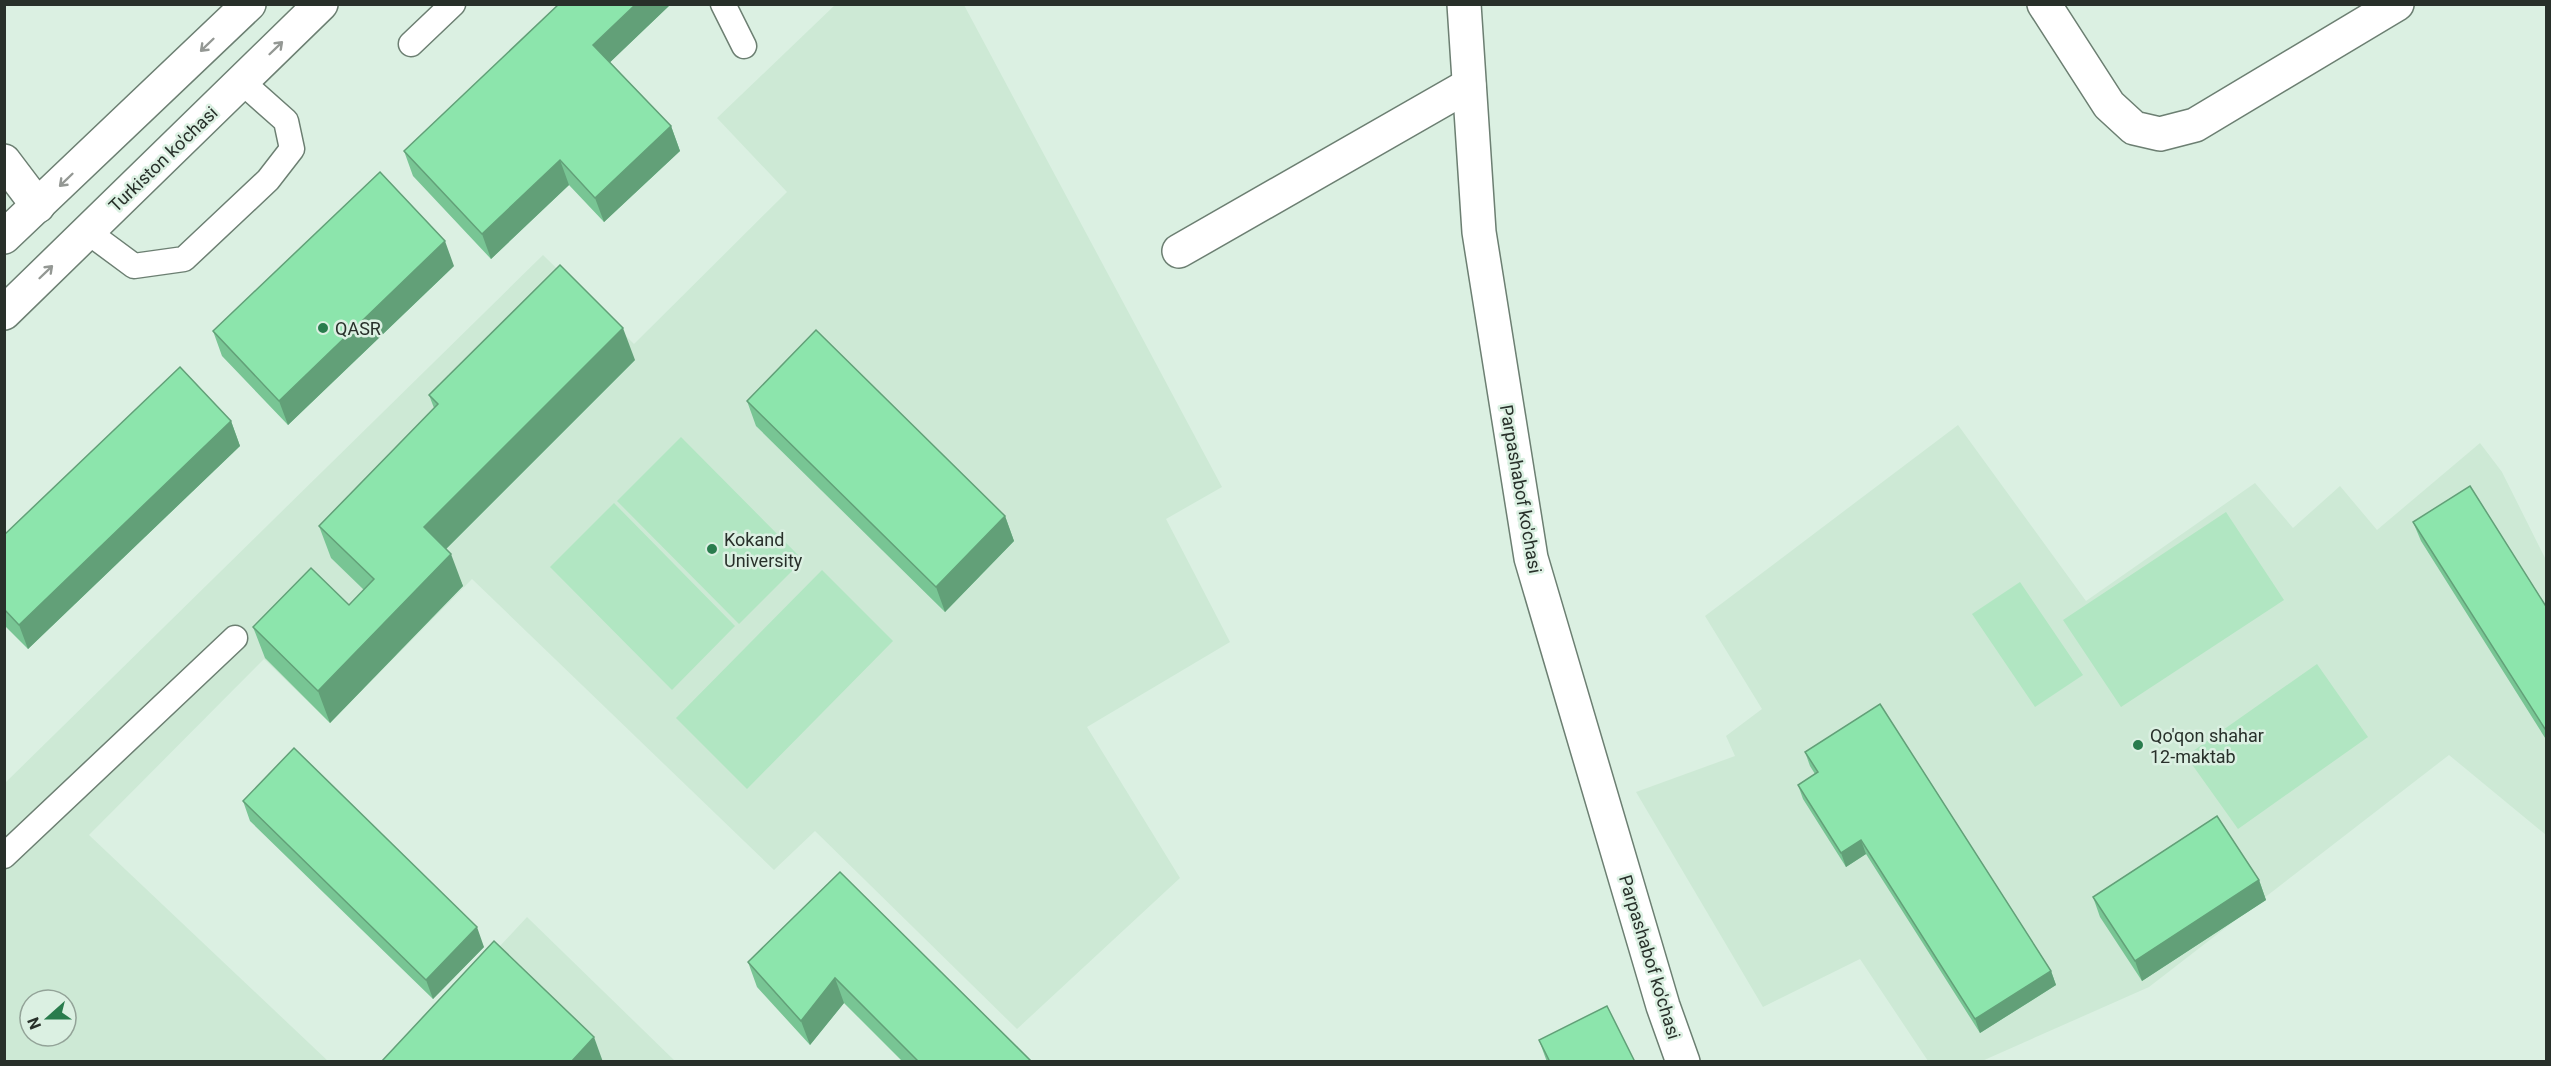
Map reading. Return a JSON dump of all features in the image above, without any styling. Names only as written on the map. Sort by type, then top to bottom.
[{"type":"street","points":[[4,237],[249,4]]},
{"type":"street","name":"Turkiston ko'chasi","points":[[4,313],[321,4]]},
{"type":"street","name":"Parpashabof ko'chasi","points":[[1464,4],[1479,232],[1531,558],[1664,1006],[1683,1062]]},
{"type":"street","points":[[2044,4],[2109,105],[2134,128],[2160,134],[2194,125],[2397,4]]},
{"type":"street","points":[[1179,251],[1469,85]]},
{"type":"street","points":[[4,161],[38,206]]},
{"type":"lane","points":[[411,44],[453,4]]},
{"type":"lane","points":[[723,4],[744,46]]},
{"type":"lane","points":[[88,232],[134,266],[184,259],[268,180],[292,149],[286,121],[242,82]]},
{"type":"lane","points":[[4,856],[235,638]]},
{"type":"shaded area","name":"Kokand University","points":[[835,5],[964,5],[1222,487],[1166,519],[1230,642],[1087,727],[1180,878],[1017,1029],[815,831],[774,870],[472,579],[330,723],[264,659],[89,835],[328,1061],[5,1062],[5,783],[543,255],[634,344],[787,192],[717,118]]},
{"type":"shaded area","name":"Qo'qon shahar 12-maktab","points":[[1958,425],[2086,601],[2255,483],[2293,528],[2340,486],[2377,530],[2480,443],[2502,472],[2546,560],[2546,835],[2449,755],[2149,987],[1982,1061],[1928,1061],[1860,959],[1763,1007],[1636,792],[1735,756],[1726,736],[1762,709],[1705,616]]},
{"type":"shaded area","points":[[527,917],[675,1061],[392,1062]]},
{"type":"green space","points":[[681,437],[803,560],[739,624],[617,501]]},
{"type":"green space","points":[[614,503],[735,626],[672,690],[550,567]]},
{"type":"green space","points":[[2226,512],[2284,600],[2121,707],[2063,620]]},
{"type":"green space","points":[[822,570],[893,641],[747,789],[676,718]]},
{"type":"green space","points":[[2020,582],[2083,675],[2035,707],[1972,614]]},
{"type":"green space","points":[[2317,664],[2368,737],[2238,829],[2186,756]]},
{"type":"building","points":[[559,4],[636,4],[593,45],[671,126],[595,198],[560,160],[482,234],[404,151]]},
{"type":"building","points":[[380,172],[445,241],[279,401],[213,331]]},
{"type":"building","points":[[560,265],[623,328],[424,527],[451,554],[318,691],[253,627],[311,568],[349,605],[374,579],[319,526],[438,404],[429,395]]},
{"type":"building","points":[[816,330],[1005,516],[936,587],[747,401]]},
{"type":"building","points":[[180,367],[231,421],[19,625],[4,609],[4,535]]},
{"type":"building","points":[[2470,486],[2547,608],[2547,732],[2413,522]]},
{"type":"building","points":[[1880,704],[2051,971],[1975,1019],[1861,840],[1841,853],[1798,785],[1818,772],[1805,752]]},
{"type":"building","points":[[294,748],[477,927],[426,980],[243,801]]},
{"type":"building","points":[[2217,816],[2259,880],[2135,961],[2093,897]]},
{"type":"building","points":[[840,872],[1032,1062],[919,1062],[835,978],[801,1021],[748,962]]},
{"type":"building","points":[[494,941],[594,1037],[571,1062],[381,1062]]},
{"type":"building","points":[[1607,1006],[1635,1062],[1550,1062],[1539,1040]]},
{"type":"place","name":"QASR","points":[[323,328]]},
{"type":"place","name":"Kokand University","points":[[712,549]]},
{"type":"place","name":"Qo'qon shahar 12-maktab","points":[[2138,745]]}]
